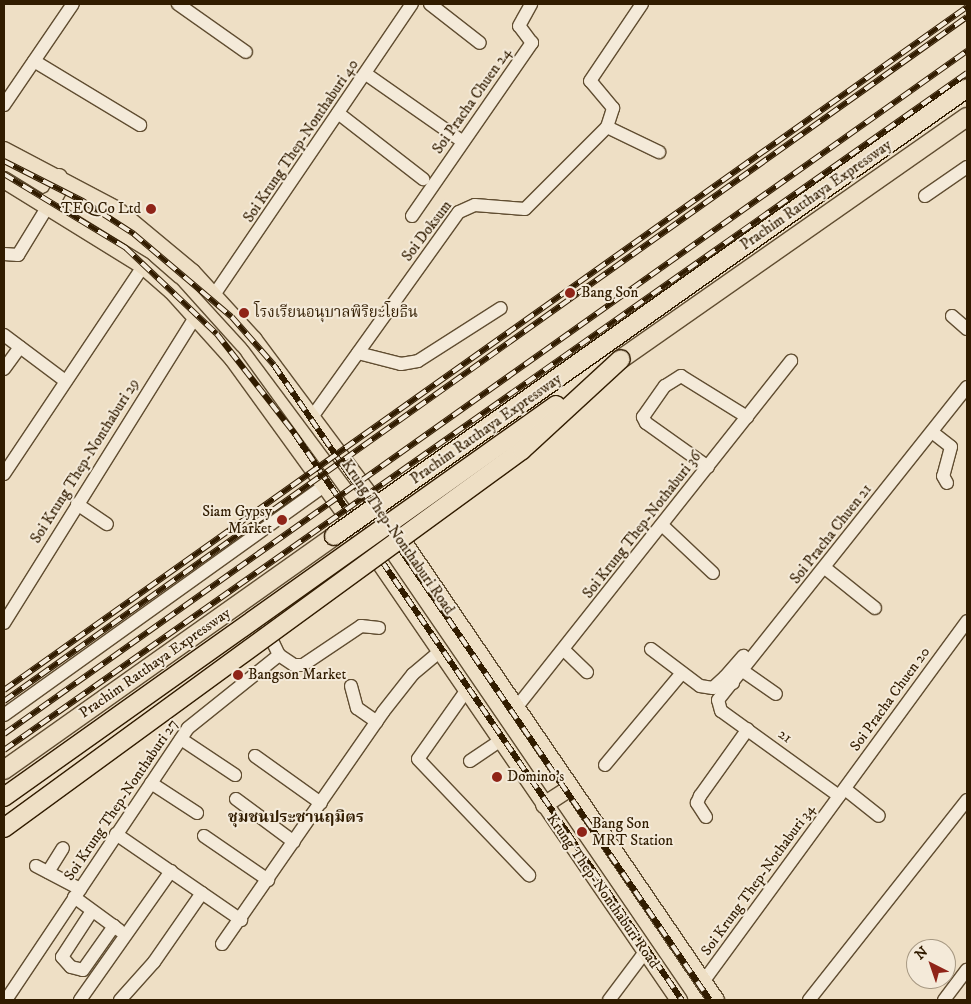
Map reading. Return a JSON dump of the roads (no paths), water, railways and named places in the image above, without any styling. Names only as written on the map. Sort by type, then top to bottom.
[{"type":"highway","name":"Prachim Ratthaya Expressway","points":[[4,770],[967,88]]},
{"type":"highway","name":"Prachim Ratthaya Expressway","points":[[4,797],[621,359],[967,117]]},
{"type":"highway","points":[[4,828],[522,450],[621,359]]},
{"type":"main road","name":"Krung Thep-Nonthaburi Road","points":[[4,150],[59,177],[116,210],[214,295],[312,417],[394,528],[716,1000]]},
{"type":"main road","points":[[46,204],[54,198],[60,187],[59,177]]},
{"type":"main road","name":"Krung Thep-Nonthaburi Road","points":[[4,180],[46,204],[143,266],[195,316],[233,359],[367,544],[439,652],[679,1000]]},
{"type":"main road","points":[[4,793],[259,612],[394,528]]},
{"type":"main road","points":[[544,805],[570,788]]},
{"type":"street","points":[[4,105],[73,4]]},
{"type":"street","points":[[178,4],[246,52]]},
{"type":"street","name":"Soi Krung Thep-Nonthaburi 40","points":[[214,295],[412,4]]},
{"type":"street","points":[[430,4],[480,43]]},
{"type":"street","name":"Soi Pracha Chuen 24","points":[[412,216],[532,42],[519,26],[531,4]]},
{"type":"street","points":[[642,4],[590,81],[613,108],[607,127],[659,152]]},
{"type":"street","points":[[34,61],[140,125]]},
{"type":"street","points":[[366,74],[463,142]]},
{"type":"street","points":[[338,113],[423,179]]},
{"type":"street","points":[[394,528],[478,474],[967,126]]},
{"type":"street","name":"Soi Doksum","points":[[312,417],[459,212],[475,205],[525,209],[607,127]]},
{"type":"street","points":[[925,196],[967,167]]},
{"type":"street","points":[[4,254],[18,255],[46,204]]},
{"type":"street","points":[[4,474],[64,380],[143,266]]},
{"type":"street","points":[[358,353],[401,364],[418,361],[501,308]]},
{"type":"street","name":"Soi Krung Thep-Nonthaburi 29","points":[[4,623],[195,316]]},
{"type":"street","points":[[952,316],[967,329]]},
{"type":"street","points":[[4,335],[64,380]]},
{"type":"street","points":[[4,369],[20,347]]},
{"type":"street","name":"Soi Krung Thep-Nothaburi 36","points":[[516,708],[564,650],[791,361]]},
{"type":"street","points":[[708,467],[646,423],[643,417],[665,386],[681,376],[747,417]]},
{"type":"street","name":"Soi Pracha Chuen 21","points":[[718,700],[729,680],[743,671],[967,387]]},
{"type":"street","points":[[932,432],[952,447],[943,476],[947,483]]},
{"type":"street","points":[[4,715],[325,485]]},
{"type":"street","points":[[77,504],[107,524]]},
{"type":"street","points":[[662,525],[713,572]]},
{"type":"street","points":[[825,568],[875,608]]},
{"type":"street","points":[[259,612],[279,655],[294,665],[303,665],[361,626],[379,628]]},
{"type":"street","name":"Soi Pracha Chuen 20","points":[[842,792],[967,621]]},
{"type":"street","points":[[651,649],[682,673],[709,689],[729,680],[743,656]]},
{"type":"street","points":[[564,650],[587,672]]},
{"type":"street","points":[[222,944],[241,920],[377,722],[413,674],[439,652]]},
{"type":"street","name":"Soi Krung Thep-Nonthaburi 27","points":[[6,1000],[181,738],[199,716],[279,655]]},
{"type":"street","points":[[743,671],[776,694]]},
{"type":"street","points":[[605,765],[682,673]]},
{"type":"street","points":[[351,686],[358,708],[377,722]]},
{"type":"street","points":[[466,691],[418,759],[529,875]]},
{"type":"street","name":"21","points":[[718,700],[721,711],[879,816]]},
{"type":"street","points":[[706,817],[697,804],[700,796],[748,729]]},
{"type":"street","points":[[181,738],[235,775]]},
{"type":"street","points":[[470,761],[500,741]]},
{"type":"street","points":[[255,756],[320,803]]},
{"type":"street","points":[[151,783],[197,813]]},
{"type":"street","name":"Soi Krung Thep-Nothaburi 34","points":[[703,982],[842,792]]},
{"type":"street","points":[[236,800],[294,842]]},
{"type":"street","points":[[809,1000],[967,800]]},
{"type":"street","points":[[116,834],[241,920]]},
{"type":"street","points":[[204,836],[268,880]]},
{"type":"street","points":[[48,872],[63,848]]},
{"type":"street","points":[[36,866],[48,872],[77,893],[92,910],[126,934]]},
{"type":"street","points":[[80,1000],[171,872]]},
{"type":"street","points":[[120,1000],[154,962],[202,893]]},
{"type":"street","points":[[92,910],[62,956],[71,967],[83,970],[114,926]]},
{"type":"street","points":[[609,1000],[645,952]]},
{"type":"street","points":[[944,1000],[967,970]]},
{"type":"railway","points":[[4,690],[967,7]]},
{"type":"railway","points":[[4,701],[967,17]]},
{"type":"railway","points":[[4,734],[967,51]]},
{"type":"railway","points":[[4,750],[967,73]]},
{"type":"railway","points":[[4,161],[83,201],[134,234],[232,317],[274,365],[710,1000]]},
{"type":"railway","points":[[4,174],[126,248],[217,334],[295,434],[682,1000]]},
{"type":"place","name":"TEQ Co Ltd","points":[[151,209]]},
{"type":"place","name":"Bang Son","points":[[570,293]]},
{"type":"place","name":"โรงเรียนอนุบาลพิริยะโยธิน","points":[[244,313]]},
{"type":"place","name":"Siam Gypsy Market","points":[[282,520]]},
{"type":"place","name":"Bangson Market","points":[[238,675]]},
{"type":"place","name":"Domino's","points":[[497,777]]},
{"type":"place","name":"Bang Son MRT Station","points":[[582,832]]},
{"type":"district","name":"ชุมชนประชานฤมิตร","points":[[296,817]]}]
